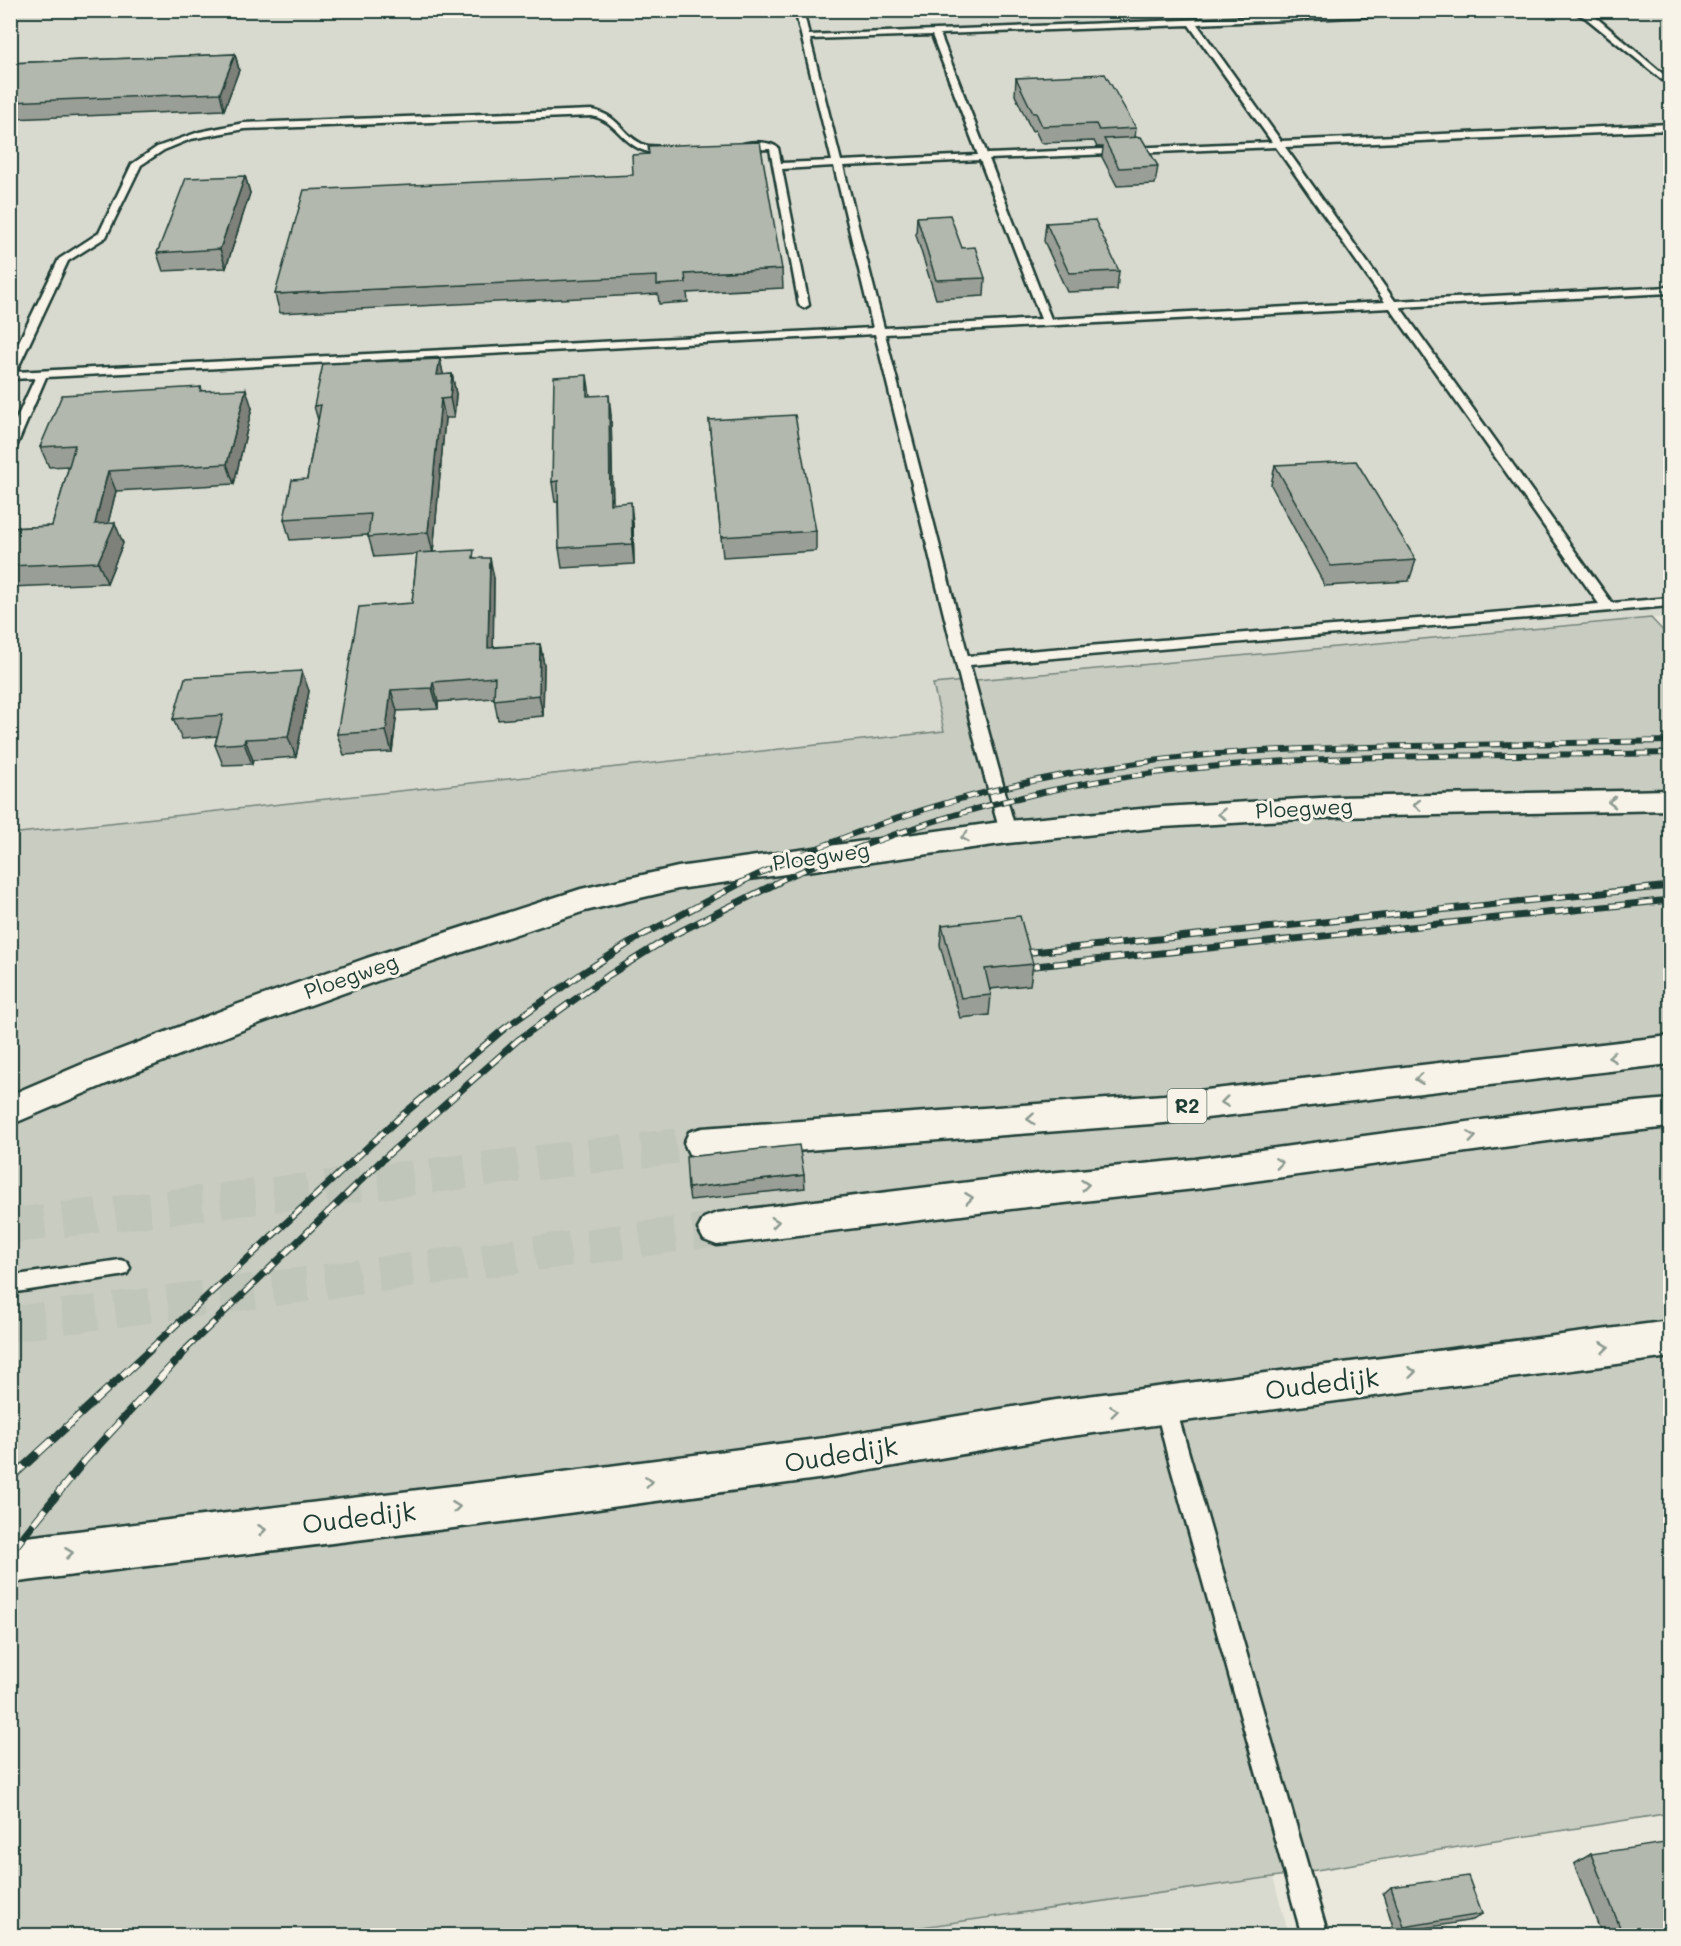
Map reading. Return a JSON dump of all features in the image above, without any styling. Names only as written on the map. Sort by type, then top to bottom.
[{"type":"main road","name":"Ploegweg","points":[[10,1111],[97,1073],[248,1014],[379,967],[581,900],[678,878],[1008,832],[1162,817],[1337,807],[1671,800]]},
{"type":"main road","name":"R2","points":[[702,1143],[1164,1109],[1671,1050]]},
{"type":"main road","points":[[717,1229],[1195,1174],[1570,1123],[1671,1113]]},
{"type":"main road","points":[[1570,1123],[1671,1120]]},
{"type":"main road","name":"Oudedijk","points":[[10,1561],[490,1503],[814,1460],[1056,1419],[1671,1339]]},
{"type":"lane","points":[[799,10],[962,661],[1008,832]]},
{"type":"lane","points":[[806,37],[1510,10]]},
{"type":"lane","points":[[1573,10],[1589,16],[1671,84]]},
{"type":"lane","points":[[1192,23],[1609,608]]},
{"type":"lane","points":[[935,32],[1047,322]]},
{"type":"lane","points":[[677,149],[654,150],[636,145],[609,117],[592,113],[244,126],[225,128],[183,140],[145,157],[137,164],[103,235],[64,260],[10,374],[1671,290]]},
{"type":"lane","points":[[778,166],[1671,127]]},
{"type":"lane","points":[[734,147],[768,146],[774,148],[804,305]]},
{"type":"lane","points":[[10,447],[42,374]]},
{"type":"lane","points":[[962,661],[1671,602]]},
{"type":"lane","points":[[10,1285],[120,1268]]},
{"type":"lane","points":[[1165,1404],[1177,1454],[1315,1935]]},
{"type":"shaded area","points":[[10,11],[1670,11],[1670,617],[933,684],[944,731],[11,834]]},
{"type":"shaded area","points":[[1651,618],[1670,638],[1670,1813],[1273,1877],[866,1935],[11,1935],[10,834],[944,731],[933,684]]},
{"type":"shaded area","points":[[1273,1877],[1289,1935],[866,1935]]},
{"type":"building","points":[[235,54],[220,93],[10,102],[10,63]]},
{"type":"building","points":[[1105,74],[1136,128],[1099,130],[1096,124],[1042,126],[1016,78]]},
{"type":"building","points":[[1141,137],[1158,166],[1119,168],[1104,139]]},
{"type":"building","points":[[760,142],[782,269],[685,274],[686,283],[657,285],[657,276],[275,294],[304,190],[633,175],[632,155],[649,154],[648,146]]},
{"type":"building","points":[[245,176],[220,249],[157,253],[186,178]]},
{"type":"building","points":[[950,215],[962,248],[975,247],[985,278],[936,280],[917,217]]},
{"type":"building","points":[[1095,220],[1119,271],[1069,273],[1046,223]]},
{"type":"building","points":[[440,359],[437,375],[452,374],[450,398],[441,399],[428,532],[368,537],[371,514],[284,519],[292,480],[307,479],[321,405],[314,406],[323,364]]},
{"type":"building","points":[[587,375],[587,396],[609,395],[610,504],[631,502],[632,544],[559,548],[558,481],[552,482],[554,377]]},
{"type":"building","points":[[201,387],[200,391],[246,389],[227,464],[108,471],[95,524],[115,523],[98,562],[10,566],[10,528],[52,526],[75,445],[40,447],[62,395]]},
{"type":"building","points":[[795,415],[816,531],[721,537],[709,420]]},
{"type":"building","points":[[1356,461],[1416,560],[1331,566],[1275,465]]},
{"type":"building","points":[[474,550],[473,558],[490,558],[488,648],[540,644],[539,695],[494,700],[495,677],[433,682],[432,688],[391,690],[386,731],[337,734],[359,607],[412,603],[417,553]]},
{"type":"building","points":[[302,671],[288,737],[245,739],[244,743],[215,745],[223,715],[173,719],[185,678]]},
{"type":"building","points":[[1020,916],[1033,964],[985,969],[991,995],[961,998],[942,925]]},
{"type":"building","points":[[799,1145],[804,1175],[688,1188],[686,1157]]},
{"type":"building","points":[[1671,1842],[1671,1935],[1623,1935],[1591,1854]]},
{"type":"building","points":[[1468,1876],[1482,1914],[1404,1927],[1391,1887]]},
{"type":"tunnel","points":[[10,1226],[702,1143]]},
{"type":"tunnel","points":[[10,1324],[717,1229]]},
{"type":"railway","points":[[740,883],[834,842],[931,808],[1030,782],[1131,764],[1166,759],[1306,749],[1670,741]]},
{"type":"railway","points":[[775,883],[863,846],[953,816],[1046,792],[1139,775],[1271,762],[1404,756],[1670,753]]},
{"type":"railway","points":[[148,1351],[399,1118],[505,1028],[581,974],[639,937],[743,882]]},
{"type":"railway","points":[[184,1351],[381,1161],[518,1040],[609,975],[673,935],[779,882]]},
{"type":"railway","points":[[1023,953],[1670,886]]},
{"type":"railway","points":[[1026,967],[1670,900]]},
{"type":"railway","points":[[10,1479],[150,1350]]},
{"type":"railway","points":[[10,1553],[85,1460],[186,1350]]}]
